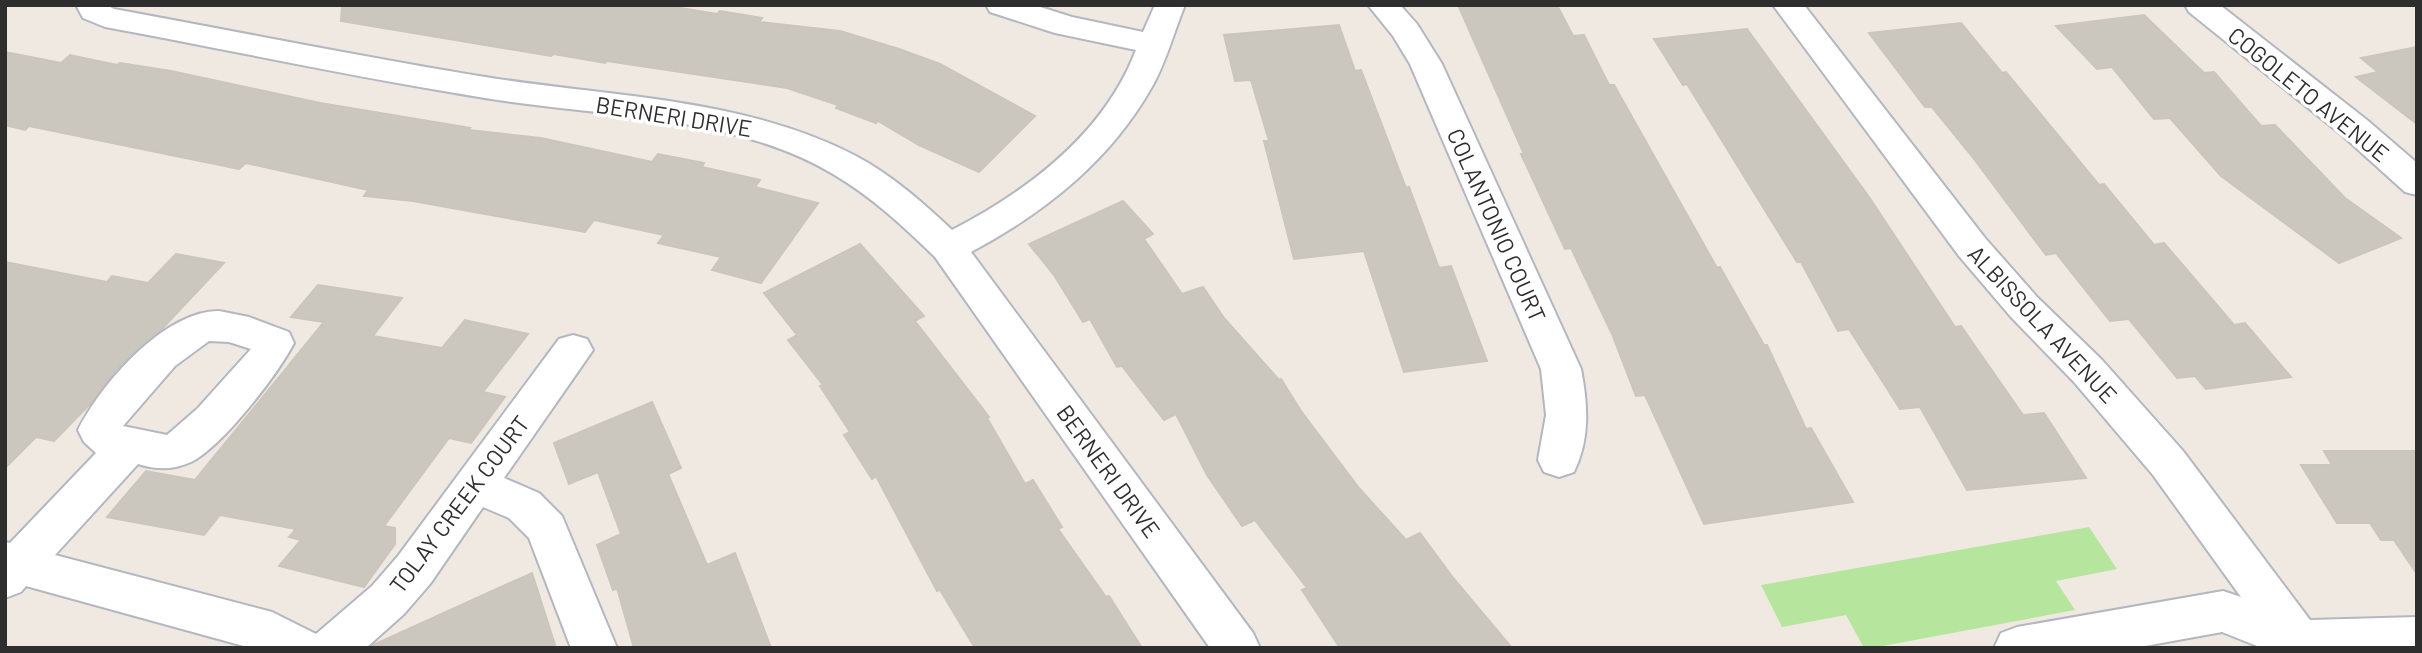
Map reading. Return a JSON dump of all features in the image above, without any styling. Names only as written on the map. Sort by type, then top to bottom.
[{"type":"street","name":"BERNERI DRIVE","points":[[92,5],[94,11],[105,17],[431,79],[537,96],[710,118],[766,131],[821,151],[870,177],[914,212],[948,247],[1237,648]]},
{"type":"street","points":[[1001,5],[1066,26],[1154,44]]},
{"type":"street","points":[[948,247],[1011,214],[1047,188],[1079,160],[1107,130],[1147,65],[1170,5]]},
{"type":"street","name":"COLANTONIO COURT","points":[[1383,5],[1406,31],[1426,64],[1561,369],[1568,418],[1559,460]]},
{"type":"street","name":"ALBISSOLA AVENUE","points":[[1788,5],[1972,247],[2024,307],[2088,371],[2168,463],[2297,644]]},
{"type":"street","name":"COGOLETO AVENUE","points":[[2200,5],[2355,128],[2417,183]]},
{"type":"street","name":"TOLAY CREEK COURT","points":[[333,648],[388,600],[414,570],[573,349]]},
{"type":"street","points":[[9,568],[130,445]]},
{"type":"street","points":[[474,487],[505,495],[523,503],[537,514],[547,529],[594,648]]},
{"type":"street","points":[[9,568],[244,625],[272,634],[299,648]]},
{"type":"street","points":[[2043,645],[2222,611],[2297,644],[2417,638]]},
{"type":"green space","points":[[2089,527],[2117,569],[2056,581],[2075,610],[1872,648],[1864,648],[1846,615],[1782,627],[1761,585]]},
{"type":"building","points":[[342,5],[663,5],[717,14],[720,11],[762,18],[759,22],[840,31],[899,49],[940,64],[1035,116],[979,172],[919,145],[878,121],[876,123],[836,108],[838,105],[787,88],[607,61],[605,63],[554,54],[551,56],[341,21]]},
{"type":"building","points":[[1458,5],[1557,5],[1573,36],[1584,35],[1609,85],[1614,85],[1717,268],[1720,267],[1764,345],[1767,345],[1806,429],[1811,428],[1853,502],[1704,524],[1645,395],[1636,396],[1612,334],[1571,248],[1565,249],[1521,154],[1524,154]]},
{"type":"building","points":[[2144,15],[2204,73],[2214,72],[2261,126],[2275,125],[2345,198],[2401,238],[2339,263],[2221,176],[2170,118],[2154,119],[2112,67],[2097,69],[2056,26]]},
{"type":"building","points":[[1961,23],[2002,73],[2006,72],[2099,185],[2104,184],[2154,245],[2164,243],[2234,325],[2245,323],[2291,377],[2206,389],[2195,376],[2177,378],[2129,319],[2110,321],[2056,253],[2046,255],[1971,155],[1932,107],[1925,107],[1869,33]]},
{"type":"building","points":[[1339,25],[1355,71],[1361,70],[1439,268],[1451,266],[1487,361],[1404,372],[1364,251],[1294,259],[1264,141],[1269,141],[1251,80],[1235,81],[1224,35]]},
{"type":"building","points":[[1747,29],[1869,197],[1955,327],[1961,326],[2023,415],[2044,413],[2086,478],[1967,490],[1920,407],[1900,409],[1849,329],[1838,331],[1801,262],[1797,262],[1687,84],[1683,85],[1654,39]]},
{"type":"building","points":[[2417,47],[2417,124],[2356,77],[2378,72],[2361,58]]},
{"type":"building","points":[[5,52],[61,63],[70,55],[117,65],[120,63],[171,71],[320,103],[470,128],[468,130],[541,138],[652,162],[658,154],[704,163],[702,167],[760,180],[755,187],[818,203],[761,283],[712,270],[721,257],[658,243],[664,235],[594,220],[585,232],[413,201],[364,196],[368,190],[246,163],[239,169],[29,126],[25,130],[5,125]]},
{"type":"building","points":[[1123,201],[1153,234],[1144,239],[1182,294],[1203,287],[1224,318],[1279,380],[1281,379],[1301,411],[1359,488],[1406,540],[1420,533],[1454,579],[1512,648],[1340,648],[1302,590],[1307,588],[1255,520],[1242,526],[1207,475],[1176,414],[1164,420],[1122,366],[1117,367],[1090,319],[1083,322],[1054,275],[1029,244]]},
{"type":"building","points":[[860,244],[924,316],[915,321],[989,417],[987,418],[1025,484],[1033,480],[1062,527],[1058,529],[1106,597],[1109,596],[1142,648],[975,648],[940,590],[937,591],[876,476],[872,479],[844,435],[850,432],[820,386],[823,385],[788,340],[797,335],[764,293]]},
{"type":"building","points":[[176,254],[224,263],[159,332],[116,370],[93,401],[54,441],[36,437],[5,468],[5,262],[107,282],[112,276],[148,283]]},
{"type":"building","points":[[318,285],[402,298],[373,336],[442,348],[465,320],[528,334],[483,392],[505,397],[471,443],[449,438],[384,526],[395,528],[395,544],[364,587],[279,566],[301,540],[289,537],[296,529],[220,515],[204,535],[107,517],[146,471],[195,480],[324,322],[291,317]]},
{"type":"building","points":[[652,402],[681,468],[668,474],[707,565],[735,553],[771,648],[634,648],[617,588],[613,590],[597,545],[621,534],[598,472],[569,484],[554,443]]},
{"type":"building","points":[[2324,451],[2417,451],[2417,574],[2394,540],[2381,540],[2370,523],[2337,523],[2301,465],[2332,465]]},
{"type":"building","points":[[532,573],[556,648],[370,648],[375,644]]}]
